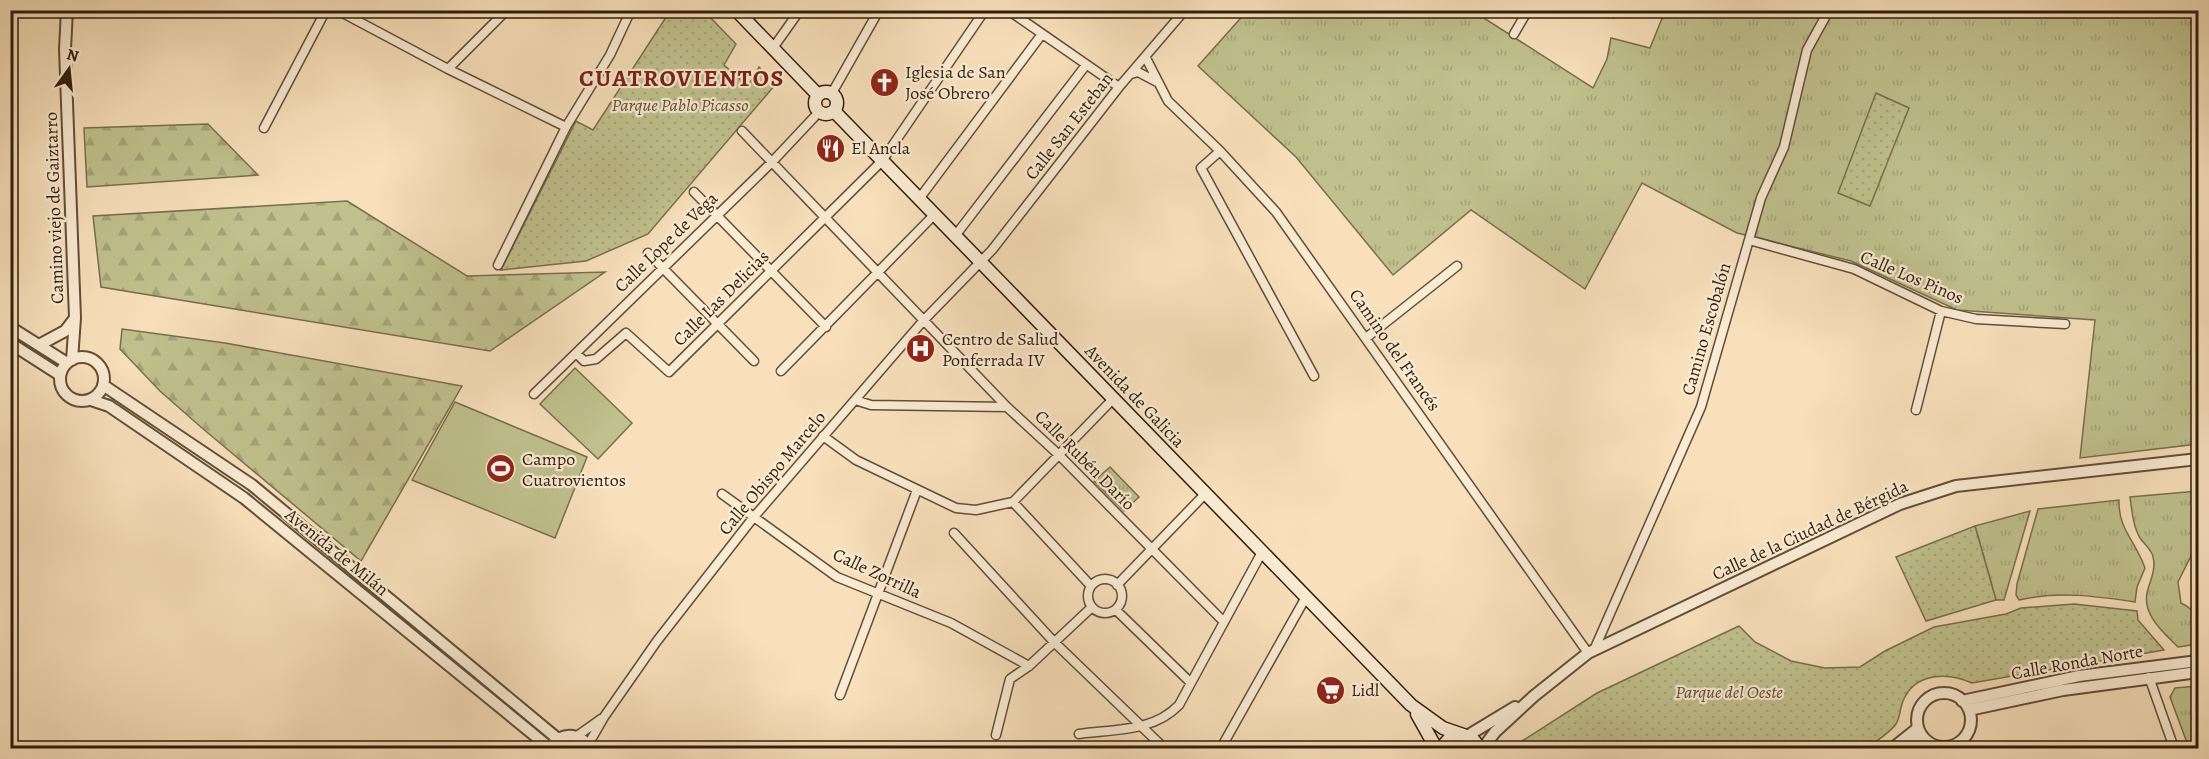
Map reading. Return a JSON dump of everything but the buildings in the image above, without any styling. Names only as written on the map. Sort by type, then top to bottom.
[{"type":"main road","points":[[736,10],[818,95]]},
{"type":"main road","points":[[824,92],[832,93],[838,100],[834,111],[829,114],[819,112],[815,102],[818,95],[824,92]]},
{"type":"main road","name":"Avenida de Galicia","points":[[834,111],[1411,705],[1435,723],[1464,735],[1481,748]]},
{"type":"main road","name":"Avenida de Galicia","points":[[1411,705],[1439,748]]},
{"type":"main road","points":[[1439,748],[1450,738],[1464,735]]},
{"type":"street","name":"Camino viejo de Gaiztarro","points":[[67,10],[65,49],[75,318],[70,361]]},
{"type":"street","points":[[264,128],[326,10]]},
{"type":"street","points":[[337,10],[448,69],[566,127]]},
{"type":"street","points":[[448,69],[507,10]]},
{"type":"street","points":[[773,48],[800,10]]},
{"type":"street","points":[[832,93],[879,10]]},
{"type":"street","name":"Calle Las Delicias","points":[[576,353],[584,361],[596,359],[626,333],[669,372],[882,161],[985,10]]},
{"type":"street","points":[[1008,10],[1119,87]]},
{"type":"street","name":"Calle San Esteban","points":[[980,262],[992,250],[1119,87],[1185,10]]},
{"type":"street","points":[[1514,34],[1528,10]]},
{"type":"street","name":"Camino Escobalón","points":[[1591,652],[1701,407],[1761,198],[1784,147],[1807,50],[1829,10]]},
{"type":"street","points":[[498,265],[566,127],[610,55],[628,12]]},
{"type":"street","points":[[919,199],[1042,34]]},
{"type":"street","name":"Camino del Francés","points":[[1146,58],[1157,82],[1178,112],[1220,151],[1276,212],[1591,652]]},
{"type":"street","points":[[955,236],[1086,65]]},
{"type":"street","points":[[1131,74],[1138,72],[1157,82]]},
{"type":"street","name":"Calle Lope de Vega","points":[[534,394],[772,162],[819,112]]},
{"type":"street","name":"Calle Rubén Darío","points":[[742,131],[1007,407],[1059,455],[1224,622]]},
{"type":"street","points":[[1220,151],[1201,168],[1314,376]]},
{"type":"street","points":[[694,192],[826,327]]},
{"type":"street","points":[[781,371],[934,215]]},
{"type":"street","name":"Calle Los Pinos","points":[[1749,240],[1854,269],[1941,311],[1976,319],[2065,324]]},
{"type":"street","points":[[648,253],[754,361]]},
{"type":"street","name":"Calle Obispo Marcelo","points":[[589,747],[604,717],[657,641],[753,518],[923,321],[980,262]]},
{"type":"street","points":[[1366,338],[1457,266]]},
{"type":"street","points":[[1916,410],[1941,311]]},
{"type":"street","points":[[39,345],[66,331],[75,318]]},
{"type":"street","points":[[10,327],[70,361],[86,358],[98,364],[103,371],[104,385],[91,400],[76,401],[67,395],[60,382],[60,375],[70,361]]},
{"type":"street","name":"Camino viejo de Gaiztarro","points":[[75,331],[86,358]]},
{"type":"street","points":[[10,343],[60,375]]},
{"type":"street","name":"Avenida de Milán","points":[[104,385],[252,485],[558,739]]},
{"type":"street","points":[[823,436],[856,460],[917,490],[956,508],[975,510],[1013,502],[1113,399]]},
{"type":"street","name":"Avenida de Milán","points":[[91,400],[109,406],[244,498],[550,748]]},
{"type":"street","points":[[855,400],[871,405],[1007,407]]},
{"type":"street","name":"Calle de la Ciudad de Bérgida","points":[[1481,748],[1534,696],[1591,652],[1900,504],[1956,486],[2199,459]]},
{"type":"street","points":[[840,695],[917,490]]},
{"type":"street","name":"Calle Zorrilla","points":[[722,494],[837,577],[878,596],[951,623],[1029,666]]},
{"type":"street","points":[[1117,585],[1205,494]]},
{"type":"street","points":[[1013,502],[1091,586]]},
{"type":"street","points":[[954,533],[1054,642],[1164,748]]},
{"type":"street","points":[[1078,734],[1142,726],[1156,723],[1168,716],[1179,705],[1262,552]]},
{"type":"street","points":[[1106,579],[1117,585],[1122,598],[1116,610],[1109,613],[1098,613],[1092,608],[1088,598],[1091,586],[1106,579]]},
{"type":"street","points":[[1221,748],[1306,597]]},
{"type":"street","points":[[996,735],[1010,680],[1029,666],[1092,608]]},
{"type":"street","points":[[1116,610],[1191,683]]},
{"type":"street","name":"Calle Ronda Norte","points":[[1966,706],[2079,676],[2199,661]]},
{"type":"street","name":"Calle Ronda Norte","points":[[1966,706],[2150,676],[2199,672]]},
{"type":"street","points":[[2150,676],[2174,748]]},
{"type":"street","points":[[1947,693],[1966,706],[1969,729],[1958,746],[1938,746],[1920,732],[1918,710],[1929,697],[1947,693]]},
{"type":"street","name":"Calle de la Ciudad de Bérgida","points":[[1464,735],[1534,696]]},
{"type":"street","name":"Calle Obispo Marcelo","points":[[577,736],[604,717]]},
{"type":"street","points":[[1893,748],[1920,732]]},
{"type":"street","points":[[1905,748],[1920,732]]},
{"type":"street","points":[[550,748],[558,739],[567,735],[577,736],[589,747]]},
{"type":"green space","name":"Parque Pablo Picasso","points":[[670,11],[704,11],[736,44],[724,65],[748,86],[759,67],[775,85],[648,234],[586,261],[501,270],[576,121],[593,130]]},
{"type":"green space","points":[[1247,11],[1473,11],[1593,88],[1607,59],[1611,38],[1650,48],[1665,11],[2198,11],[2198,444],[2080,458],[2095,320],[1957,310],[1851,261],[1737,233],[1642,183],[1585,289],[1471,210],[1393,275],[1296,157],[1198,66]]},
{"type":"green space","points":[[1876,93],[1909,108],[1870,206],[1838,193]]},
{"type":"green space","points":[[208,124],[258,175],[87,187],[84,128]]},
{"type":"green space","points":[[347,201],[467,276],[605,272],[490,351],[101,287],[93,216]]},
{"type":"green space","points":[[122,329],[225,343],[462,386],[361,561],[160,391],[120,349]]},
{"type":"green space","name":"Campo Cuatrovientos","points":[[575,368],[632,423],[598,459],[540,404]]},
{"type":"green space","name":"Campo Cuatrovientos","points":[[455,402],[587,457],[555,538],[412,480]]},
{"type":"green space","points":[[1110,467],[1139,497],[1124,511],[1094,481]]},
{"type":"green space","points":[[2198,491],[2198,542],[2178,582],[2181,603],[2192,611],[2197,620],[2198,644],[2178,647],[2154,621],[2147,606],[2146,598],[2154,561],[2136,528],[2130,497]]},
{"type":"green space","points":[[2119,500],[2124,528],[2145,568],[2137,587],[2135,602],[2063,595],[2019,600],[2016,595],[2017,584],[2038,509]]},
{"type":"green space","points":[[2030,511],[2004,600],[1996,600],[1975,526]]},
{"type":"green space","points":[[1975,526],[1996,600],[1926,621],[1896,557]]},
{"type":"green space","name":"Parque del Oeste","points":[[2074,604],[2137,611],[2138,620],[2164,650],[1972,683],[1953,677],[1933,677],[1915,684],[1908,691],[1897,722],[1887,734],[1867,748],[1519,748],[1519,743],[1597,693],[1739,626],[1755,642],[1791,661],[1825,668],[1860,667],[1885,651],[1934,627],[2006,614],[2021,608]]},
{"type":"green space","points":[[2198,686],[2198,748],[2189,748],[2170,697],[2175,688]]},
{"type":"place","name":"Iglesia de San José Obrero","points":[[884,82]]},
{"type":"place","name":"El Ancla","points":[[830,148]]},
{"type":"place","name":"Centro de Salud Ponferrada IV","points":[[921,349]]},
{"type":"place","name":"Campo Cuatrovientos","points":[[501,469]]},
{"type":"place","name":"Lidl","points":[[1330,690]]},
{"type":"district","name":"CUATROVIENTOS","points":[[682,78]]}]
